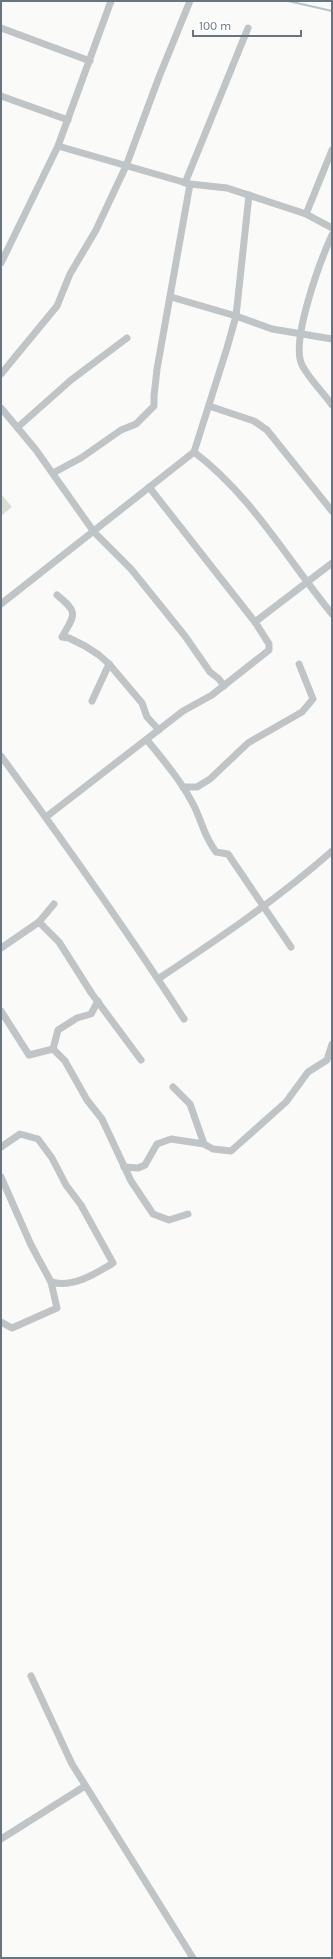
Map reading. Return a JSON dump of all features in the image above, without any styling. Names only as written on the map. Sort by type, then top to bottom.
[{"type":"street","points":[[1,263],[58,146],[111,1]]},
{"type":"street","points":[[1,374],[57,306],[70,274],[96,230],[126,166],[159,77],[190,1]]},
{"type":"street","points":[[1,28],[90,61]]},
{"type":"street","points":[[53,473],[81,458],[121,430],[136,424],[154,406],[157,369],[171,297],[188,183],[248,28]]},
{"type":"street","points":[[2,98],[68,120]]},
{"type":"street","points":[[58,146],[188,183],[227,188],[306,214],[332,228]]},
{"type":"street","points":[[306,214],[332,150]]},
{"type":"street","points":[[1,604],[194,452],[236,316],[248,195]]},
{"type":"street","points":[[332,235],[323,255],[300,334],[302,365],[332,405]]},
{"type":"street","points":[[171,297],[236,316],[272,329],[332,339]]},
{"type":"street","points":[[18,427],[65,385],[127,338]]},
{"type":"street","points":[[209,406],[254,421],[267,430],[332,511]]},
{"type":"street","points":[[1,408],[18,427],[53,473],[94,532],[132,569],[185,636],[210,672],[219,679],[224,686]]},
{"type":"street","points":[[194,452],[237,490],[332,614]]},
{"type":"street","points":[[46,817],[183,712],[212,695],[269,650],[269,644],[256,622],[149,487]]},
{"type":"street","points":[[256,622],[332,563]]},
{"type":"street","points":[[57,595],[69,605],[73,613],[72,622],[62,637],[69,638],[85,646],[109,664],[142,703],[147,717],[159,730]]},
{"type":"street","points":[[92,701],[109,664]]},
{"type":"street","points":[[183,787],[197,787],[210,779],[230,758],[248,743],[302,712],[313,700],[299,664]]},
{"type":"street","points":[[147,740],[183,787],[195,808],[206,838],[216,852],[228,854],[291,947]]},
{"type":"street","points":[[1,756],[46,817],[184,1019]]},
{"type":"street","points":[[158,979],[264,906],[332,851]]},
{"type":"street","points":[[1,948],[39,922],[54,904]]},
{"type":"street","points":[[39,922],[59,942],[98,1001],[141,1060]]},
{"type":"street","points":[[53,1050],[58,1030],[77,1018],[91,1014],[98,1001]]},
{"type":"street","points":[[1,1011],[29,1055],[53,1050]]},
{"type":"street","points":[[124,1166],[138,1168],[145,1165],[157,1144],[171,1139],[204,1144],[213,1149],[231,1151],[286,1102],[308,1072],[327,1060],[332,1044]]},
{"type":"street","points":[[53,1050],[65,1061],[87,1100],[102,1119],[131,1181],[153,1214],[169,1220],[188,1214]]},
{"type":"street","points":[[173,1087],[190,1104],[204,1144]]},
{"type":"street","points":[[1,1147],[20,1134],[38,1139],[58,1167],[66,1185],[81,1205],[112,1262],[95,1274],[78,1281],[59,1284],[51,1282]]},
{"type":"street","points":[[1,1177],[31,1245],[51,1282],[57,1308],[12,1328],[1,1322]]},
{"type":"street","points":[[31,1676],[72,1764],[193,1958]]},
{"type":"street","points":[[1,1839],[85,1786]]},
{"type":"shaded area","points":[[1,494],[12,507],[1,516]]},
{"type":"waterway","points":[[288,1],[332,11]]}]
